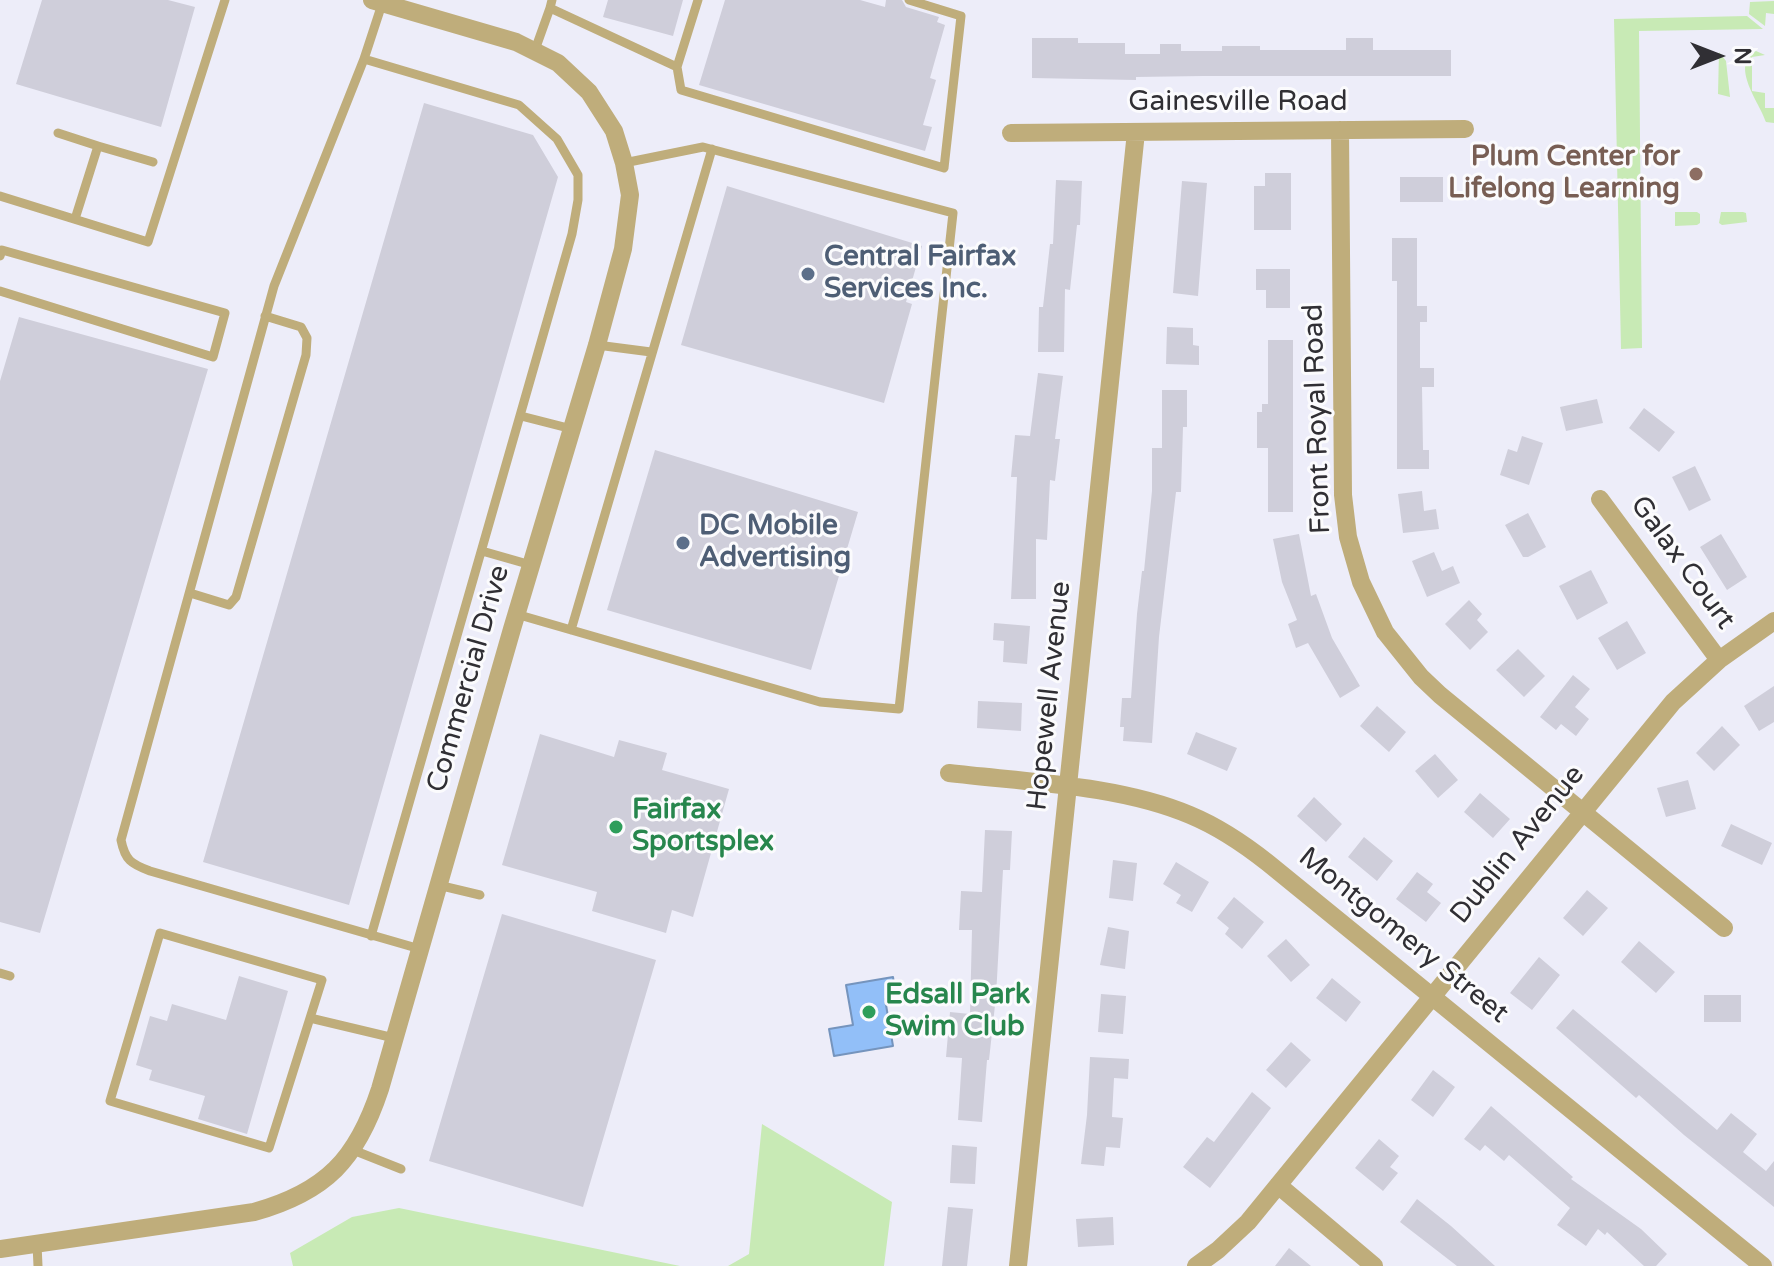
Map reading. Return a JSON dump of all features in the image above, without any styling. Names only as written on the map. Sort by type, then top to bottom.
[{"type":"street","name":"Commercial Drive","points":[[0,1249],[254,1212],[275,1206],[314,1188],[353,1150],[371,1116],[597,345],[628,223],[630,195],[614,131],[589,92],[558,63],[535,50],[387,2]]},
{"type":"street","name":"Gainesville Road","points":[[1011,133],[1465,129]]},
{"type":"street","name":"Front Royal Road","points":[[1340,130],[1343,495],[1348,537],[1361,582],[1385,632],[1421,677],[1724,928]]},
{"type":"street","name":"Hopewell Avenue","points":[[1018,1266],[1136,132]]},
{"type":"street","name":"Galax Court","points":[[1600,499],[1719,660]]},
{"type":"street","name":"Dublin Avenue","points":[[1196,1266],[1248,1222],[1673,702],[1719,660],[1774,621]]},
{"type":"street","name":"Montgomery Street","points":[[949,773],[1069,788],[1155,803],[1190,814],[1220,829],[1268,863],[1763,1266]]},
{"type":"street","points":[[1278,1185],[1374,1266]]},
{"type":"lane","points":[[0,196],[148,242],[225,0]]},
{"type":"lane","points":[[698,0],[677,67],[681,90],[944,168],[961,16],[909,0]]},
{"type":"lane","points":[[387,2],[274,286],[121,840],[123,853],[130,863],[150,871],[420,949]]},
{"type":"lane","points":[[535,50],[551,4],[677,67]]},
{"type":"lane","points":[[364,59],[519,105],[557,139],[578,175],[578,200],[572,234],[371,936]]},
{"type":"lane","points":[[58,133],[153,162]]},
{"type":"lane","points":[[75,219],[98,146]]},
{"type":"lane","points":[[516,614],[820,702],[899,709],[953,213],[703,147],[624,163]]},
{"type":"lane","points":[[571,630],[712,149]]},
{"type":"lane","points":[[0,256],[2,250],[225,313],[213,357],[0,291]]},
{"type":"lane","points":[[190,593],[229,605],[236,597],[306,355],[307,338],[301,327],[265,316]]},
{"type":"lane","points":[[597,345],[651,352]]},
{"type":"lane","points":[[521,416],[572,429]]},
{"type":"lane","points":[[482,551],[531,565]]},
{"type":"lane","points":[[438,885],[480,895]]},
{"type":"lane","points":[[160,933],[322,980],[310,1018],[269,1148],[110,1101],[160,933]]},
{"type":"lane","points":[[310,1018],[394,1038]]},
{"type":"lane","points":[[353,1150],[401,1169]]},
{"type":"lane","points":[[37,1244],[38,1266]]},
{"type":"green space","points":[[1774,1],[1774,14],[1766,13],[1765,26],[1749,14],[1750,2]]},
{"type":"green space","points":[[1747,16],[1763,29],[1639,31],[1642,348],[1621,349],[1614,19]]},
{"type":"green space","points":[[1756,51],[1765,55],[1752,57],[1752,91],[1765,93],[1765,108],[1774,108],[1774,123],[1766,122],[1749,85],[1746,75],[1748,57]]},
{"type":"green space","points":[[1719,52],[1726,61],[1730,97],[1718,94]]},
{"type":"green space","points":[[1675,212],[1697,212],[1700,223],[1675,226]]},
{"type":"green space","points":[[1721,212],[1746,213],[1747,222],[1722,225],[1719,223]]},
{"type":"green space","points":[[762,1124],[892,1202],[884,1266],[728,1266],[749,1254]]},
{"type":"green space","points":[[399,1208],[680,1266],[293,1266],[290,1253],[352,1217]]},
{"type":"water","name":"Edsall Park Swim Club","points":[[893,977],[896,997],[885,999],[893,1046],[834,1056],[829,1029],[853,1025],[846,985]]},
{"type":"building","points":[[42,0],[168,0],[195,7],[161,127],[16,84]]},
{"type":"building","points":[[608,0],[683,0],[673,36],[603,17]]},
{"type":"building","points":[[725,0],[860,0],[885,7],[886,0],[902,0],[906,7],[939,17],[937,22],[945,25],[930,78],[936,80],[923,125],[932,127],[925,151],[699,85]]},
{"type":"building","points":[[1032,38],[1078,38],[1078,43],[1125,43],[1125,54],[1160,54],[1160,44],[1181,44],[1181,51],[1222,51],[1222,46],[1260,46],[1260,50],[1346,50],[1346,38],[1373,38],[1373,50],[1451,50],[1451,76],[1203,76],[1136,77],[1136,80],[1032,78]]},
{"type":"building","points":[[424,103],[533,135],[558,177],[349,905],[203,862]]},
{"type":"building","points":[[1265,173],[1291,173],[1291,230],[1254,230],[1254,186],[1265,186]]},
{"type":"building","points":[[1400,177],[1443,177],[1443,202],[1400,202]]},
{"type":"building","points":[[1056,180],[1082,181],[1080,225],[1077,225],[1070,290],[1065,289],[1064,352],[1038,352],[1039,307],[1043,307],[1050,244],[1053,244]]},
{"type":"building","points":[[1182,181],[1207,183],[1198,296],[1173,293]]},
{"type":"building","name":"Central Fairfax Services Inc.","points":[[727,186],[922,246],[906,302],[912,304],[884,403],[681,345]]},
{"type":"building","points":[[1392,238],[1417,238],[1417,306],[1427,306],[1427,322],[1420,322],[1420,368],[1434,368],[1434,387],[1422,387],[1423,450],[1429,450],[1429,469],[1397,469],[1397,281],[1392,281]]},
{"type":"building","points":[[1256,269],[1290,269],[1290,308],[1266,308],[1266,290],[1256,290]]},
{"type":"building","points":[[19,317],[208,369],[40,933],[0,922],[0,381]]},
{"type":"building","points":[[1167,327],[1193,328],[1193,345],[1199,346],[1199,365],[1166,364]]},
{"type":"building","points":[[1268,340],[1293,340],[1293,512],[1268,512],[1268,448],[1257,448],[1257,412],[1262,412],[1262,404],[1268,404]]},
{"type":"building","points":[[1038,373],[1063,376],[1055,439],[1060,439],[1055,481],[1050,480],[1047,540],[1036,539],[1036,599],[1011,599],[1017,477],[1011,477],[1015,435],[1030,436]]},
{"type":"building","points":[[1162,390],[1187,390],[1181,492],[1176,492],[1159,637],[1152,743],[1123,741],[1124,727],[1120,727],[1122,698],[1131,698],[1137,614],[1152,491],[1152,448],[1162,448]]},
{"type":"building","points":[[1597,399],[1603,423],[1566,431],[1560,407]]},
{"type":"building","points":[[1644,408],[1675,432],[1659,452],[1629,428]]},
{"type":"building","points":[[1522,436],[1543,443],[1529,485],[1500,475],[1508,449],[1517,452]]},
{"type":"building","points":[[655,450],[858,512],[811,670],[607,610]]},
{"type":"building","points":[[1695,466],[1711,500],[1689,511],[1672,477]]},
{"type":"building","points":[[1422,491],[1424,511],[1436,509],[1439,529],[1403,533],[1398,494]]},
{"type":"building","points":[[1528,513],[1546,547],[1523,557],[1505,525]]},
{"type":"building","points":[[1299,534],[1311,596],[1316,594],[1332,638],[1360,686],[1340,698],[1308,643],[1296,648],[1288,624],[1297,620],[1282,582],[1273,539]]},
{"type":"building","points":[[1721,534],[1747,577],[1727,590],[1700,547]]},
{"type":"building","points":[[1434,552],[1442,571],[1453,566],[1460,583],[1427,597],[1412,561]]},
{"type":"building","points":[[1591,570],[1608,603],[1577,620],[1559,586]]},
{"type":"building","points":[[1469,600],[1482,614],[1477,620],[1488,632],[1470,650],[1445,624]]},
{"type":"building","points":[[1627,621],[1646,653],[1617,670],[1598,638]]},
{"type":"building","points":[[994,623],[1030,626],[1027,664],[1003,662],[1004,641],[993,640]]},
{"type":"building","points":[[1518,649],[1545,676],[1524,697],[1496,670]]},
{"type":"building","points":[[1573,675],[1590,689],[1575,707],[1589,719],[1576,736],[1561,724],[1556,730],[1540,717]]},
{"type":"building","points":[[1774,686],[1774,722],[1759,731],[1744,706]]},
{"type":"building","points":[[978,701],[1022,703],[1021,731],[977,728]]},
{"type":"building","points":[[1377,706],[1406,732],[1389,752],[1360,726]]},
{"type":"building","points":[[1722,726],[1740,745],[1714,771],[1696,753]]},
{"type":"building","points":[[1196,732],[1237,748],[1227,771],[1187,754]]},
{"type":"building","name":"Fairfax Sportsplex","points":[[540,734],[614,757],[619,740],[667,753],[662,770],[729,789],[693,917],[672,910],[666,933],[592,911],[597,892],[502,865]]},
{"type":"building","points":[[1435,754],[1458,780],[1438,798],[1415,771]]},
{"type":"building","points":[[1688,780],[1696,809],[1666,817],[1657,788]]},
{"type":"building","points":[[1480,793],[1510,819],[1493,838],[1464,812]]},
{"type":"building","points":[[1314,797],[1342,824],[1326,842],[1297,816]]},
{"type":"building","points":[[1731,824],[1772,843],[1762,865],[1721,846]]},
{"type":"building","points":[[985,830],[1012,831],[1010,870],[1003,870],[996,996],[982,1122],[958,1120],[962,1058],[946,1057],[950,1012],[970,1014],[972,930],[959,930],[961,891],[982,892]]},
{"type":"building","points":[[1364,837],[1393,861],[1377,881],[1348,857]]},
{"type":"building","points":[[1113,860],[1137,863],[1133,901],[1109,898]]},
{"type":"building","points":[[1176,862],[1209,882],[1192,912],[1176,903],[1181,895],[1163,884]]},
{"type":"building","points":[[1417,872],[1433,884],[1427,892],[1441,903],[1426,922],[1396,899]]},
{"type":"building","points":[[1587,890],[1608,908],[1583,936],[1563,918]]},
{"type":"building","points":[[1234,897],[1264,922],[1242,949],[1225,934],[1229,928],[1217,918]]},
{"type":"building","points":[[502,914],[656,960],[583,1207],[429,1161]]},
{"type":"building","points":[[1108,927],[1129,931],[1125,969],[1100,965]]},
{"type":"building","points":[[1286,939],[1310,965],[1291,982],[1267,956]]},
{"type":"building","points":[[1639,941],[1675,972],[1656,993],[1621,962]]},
{"type":"building","points":[[1539,957],[1560,975],[1532,1010],[1510,993]]},
{"type":"building","points":[[239,976],[288,991],[247,1134],[198,1119],[205,1096],[149,1080],[152,1070],[136,1065],[150,1016],[167,1021],[172,1004],[226,1020]]},
{"type":"building","points":[[1332,978],[1361,1002],[1346,1022],[1316,998]]},
{"type":"building","points":[[1101,994],[1126,996],[1123,1034],[1098,1032]]},
{"type":"building","points":[[1704,995],[1741,995],[1741,1022],[1704,1022]]},
{"type":"building","points":[[1573,1009],[1717,1130],[1731,1113],[1757,1134],[1743,1152],[1766,1171],[1774,1161],[1774,1207],[1639,1095],[1636,1098],[1556,1028]]},
{"type":"building","points":[[1291,1042],[1311,1060],[1286,1088],[1266,1070]]},
{"type":"building","points":[[1090,1057],[1129,1059],[1128,1079],[1114,1078],[1112,1117],[1123,1118],[1120,1148],[1106,1147],[1104,1166],[1081,1164]]},
{"type":"building","points":[[1433,1070],[1455,1087],[1433,1117],[1411,1100]]},
{"type":"building","points":[[1252,1092],[1271,1108],[1210,1188],[1183,1167],[1207,1137],[1214,1142]]},
{"type":"building","points":[[1491,1106],[1573,1177],[1571,1179],[1641,1229],[1667,1254],[1656,1266],[1644,1266],[1607,1232],[1605,1235],[1598,1229],[1586,1246],[1557,1225],[1570,1208],[1509,1155],[1504,1161],[1485,1145],[1480,1151],[1464,1139]]},
{"type":"building","points":[[1379,1139],[1399,1156],[1390,1167],[1398,1173],[1383,1191],[1355,1168]]},
{"type":"building","points":[[952,1145],[977,1147],[975,1184],[950,1183]]},
{"type":"building","points":[[1417,1199],[1495,1266],[1457,1266],[1400,1222]]},
{"type":"building","points":[[948,1207],[973,1209],[967,1266],[942,1266]]},
{"type":"building","points":[[1113,1217],[1114,1245],[1078,1247],[1076,1219]]},
{"type":"building","points":[[1289,1248],[1311,1266],[1275,1266]]},
{"type":"place","name":"Plum Center for Lifelong Learning","points":[[1696,174]]},
{"type":"place","name":"Central Fairfax Services Inc.","points":[[808,274]]},
{"type":"place","name":"DC Mobile Advertising","points":[[683,543]]},
{"type":"place","name":"Fairfax Sportsplex","points":[[616,827]]},
{"type":"place","name":"Edsall Park Swim Club","points":[[869,1012]]}]
